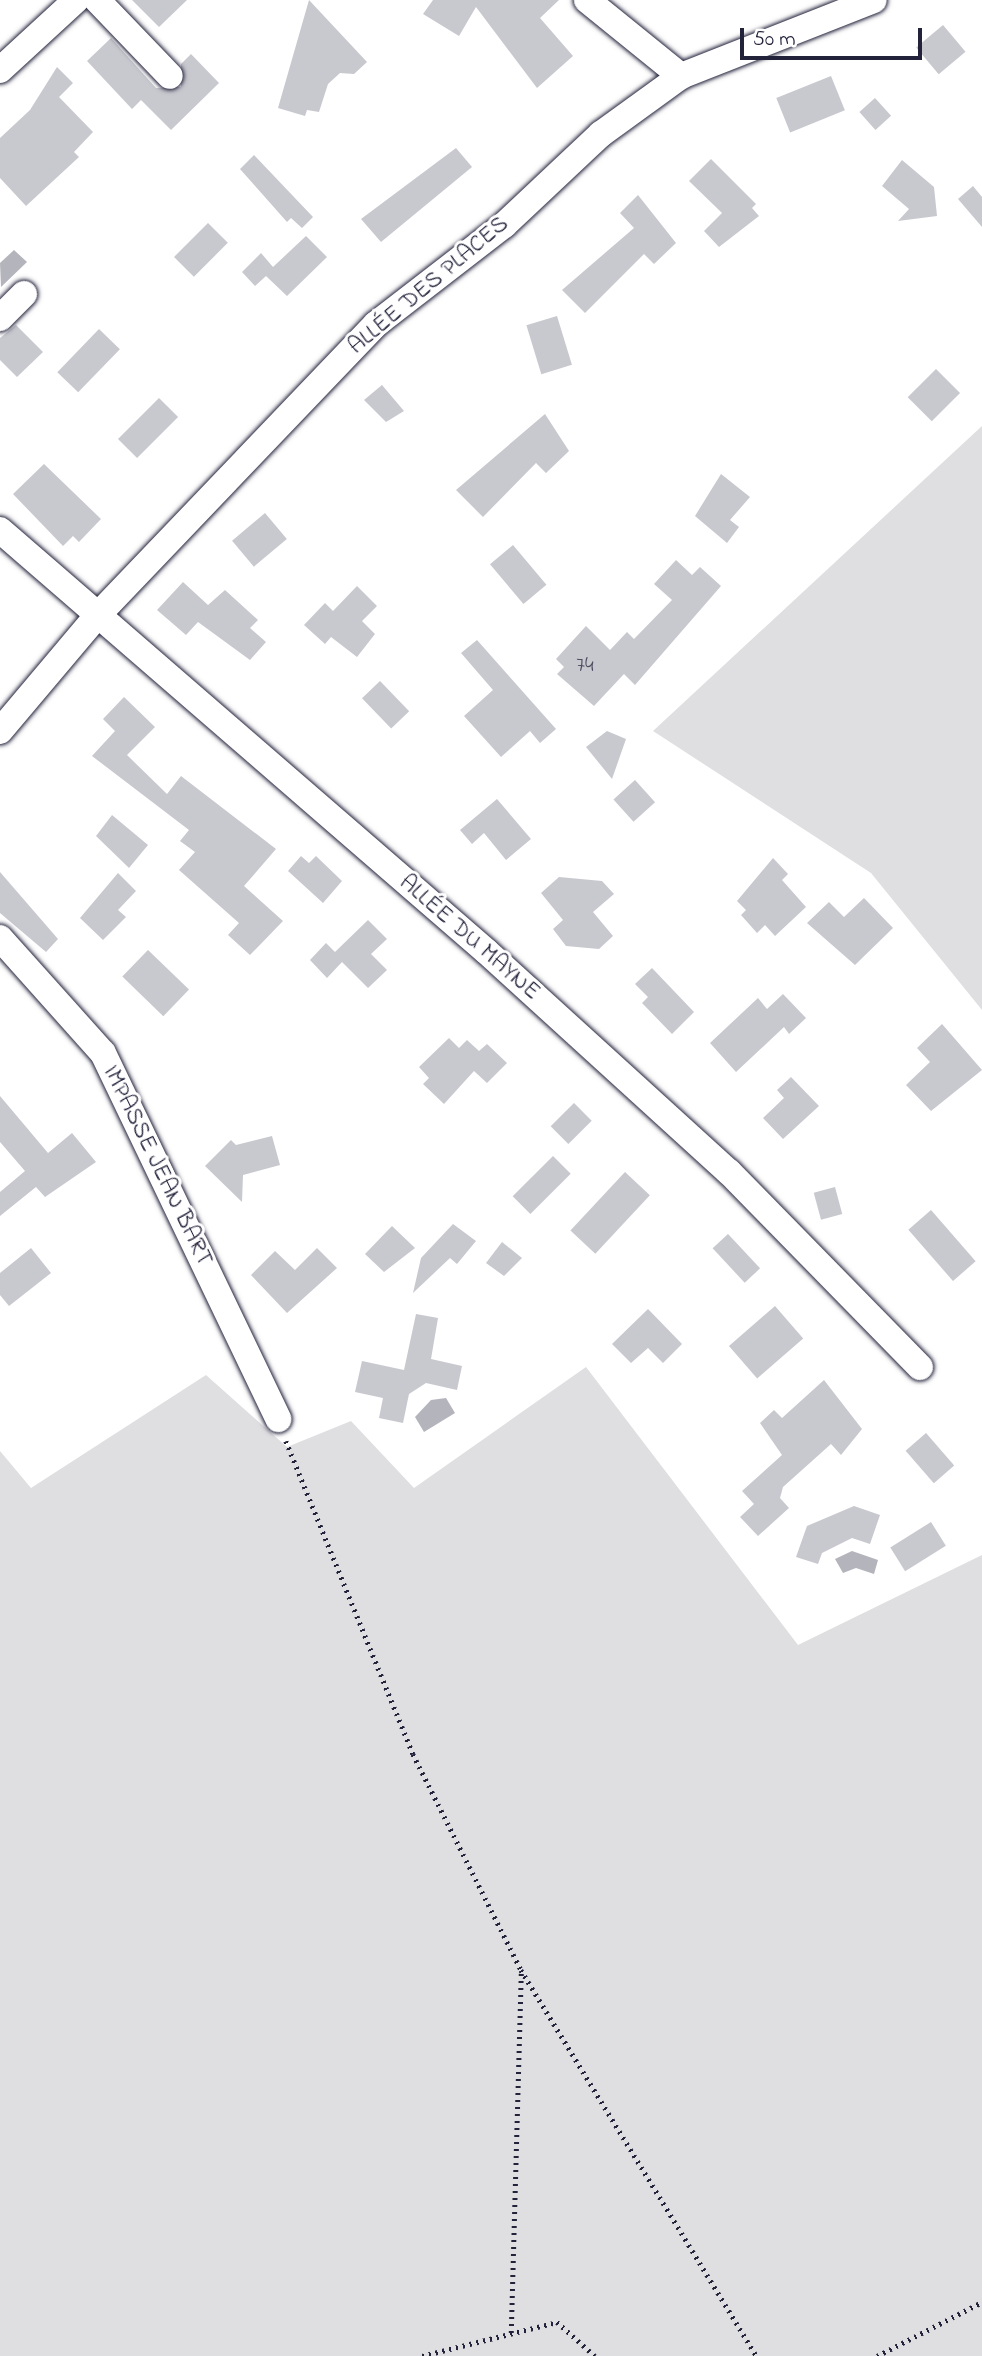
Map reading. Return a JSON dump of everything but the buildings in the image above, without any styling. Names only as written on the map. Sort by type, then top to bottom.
[{"type":"street","points":[[1,68],[76,0]]},
{"type":"street","points":[[97,0],[170,76]]},
{"type":"street","points":[[587,0],[681,76]]},
{"type":"street","name":"ALLÉE DES PLACES","points":[[0,731],[96,617],[376,324],[504,225],[601,134],[681,76],[874,0]]},
{"type":"street","points":[[0,318],[24,294]]},
{"type":"street","name":"ALLÉE DU MAYNE","points":[[0,530],[96,617],[487,952],[689,1135],[920,1367]]},
{"type":"street","name":"IMPASSE JEAN BART","points":[[0,938],[103,1054],[278,1419]]},
{"type":"path","points":[[278,1419],[413,1754],[521,1970],[757,2356]]},
{"type":"path","points":[[511,2333],[521,1970]]},
{"type":"path","points":[[877,2356],[982,2302]]},
{"type":"path","points":[[422,2356],[557,2322],[595,2356]]},
{"type":"shaded area","points":[[14,250],[27,262],[1,287],[0,263]]},
{"type":"shaded area","points":[[982,426],[982,1010],[871,873],[653,731]]},
{"type":"shaded area","points":[[586,1367],[798,1645],[982,1555],[982,2356],[0,2356],[0,1451],[31,1488],[206,1375],[287,1447],[351,1421],[414,1488]]},
{"type":"shaded area","points":[[446,1398],[455,1413],[424,1432],[415,1417],[431,1400]]},
{"type":"shaded area","points":[[852,1551],[878,1560],[874,1574],[856,1568],[843,1573],[835,1559]]}]
